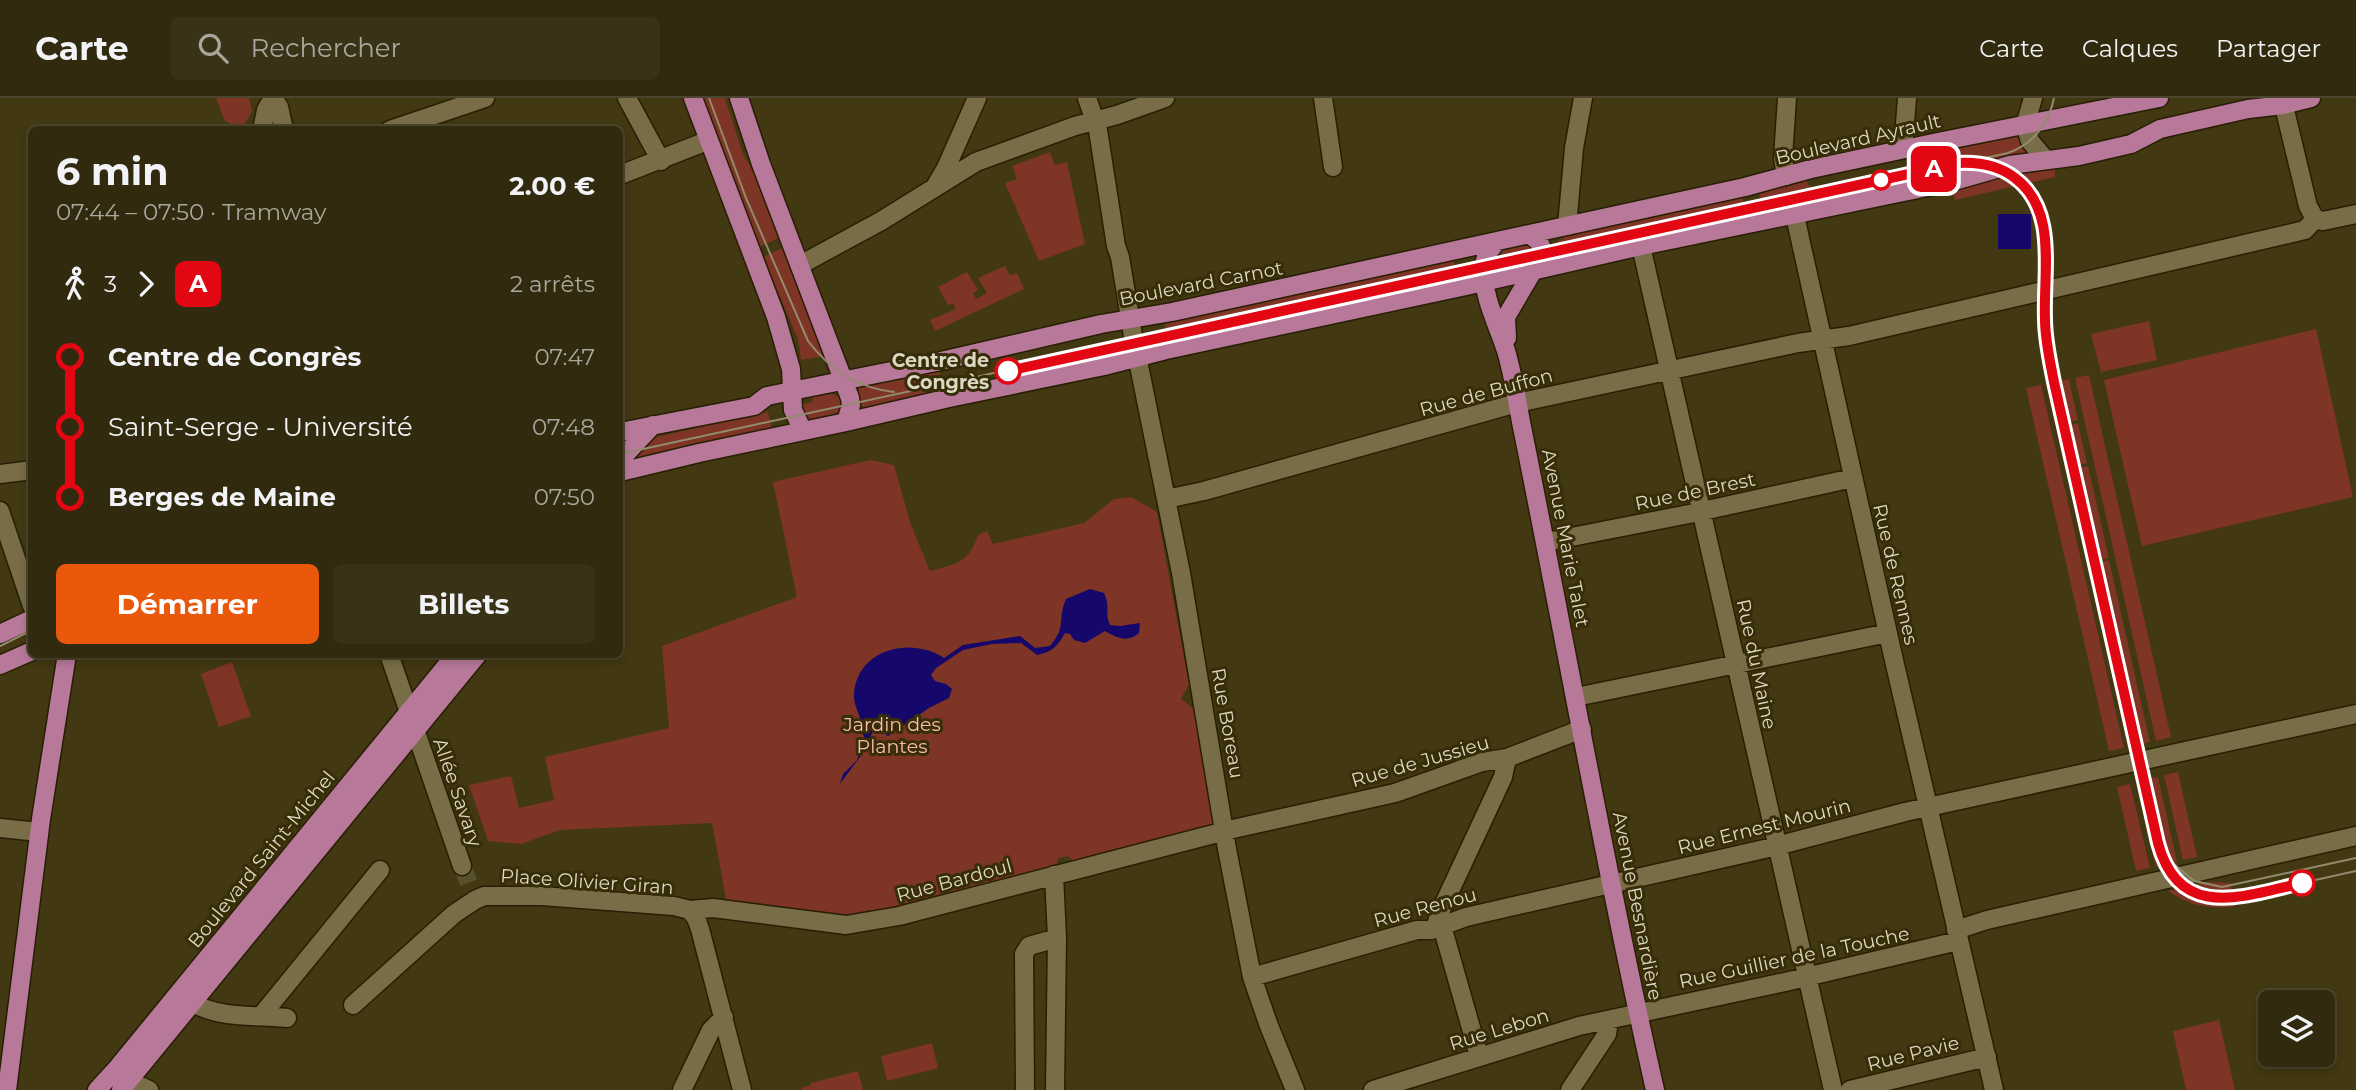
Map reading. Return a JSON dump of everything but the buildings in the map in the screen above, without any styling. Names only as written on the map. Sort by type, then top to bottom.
[{"type":"main road","points":[[693,98],[707,141],[776,317],[791,369],[793,410],[803,431]]},
{"type":"main road","points":[[739,98],[834,354],[841,385],[851,405],[846,422]]},
{"type":"main road","name":"Boulevard Ayrault","points":[[1567,226],[1903,149],[2159,98]]},
{"type":"main road","points":[[624,467],[846,422],[1533,270],[1947,183],[2010,165],[2079,156],[2131,144],[2160,129],[2282,101],[2311,98]]},
{"type":"main road","name":"Boulevard Carnot","points":[[791,391],[841,385],[878,374],[1130,318],[1172,312],[1498,241],[1536,241],[1567,226]]},
{"type":"main road","points":[[1484,282],[1485,259],[1498,241]]},
{"type":"main road","name":"Avenue Marie Talet","points":[[1507,356],[1507,317],[1543,254],[1536,241]]},
{"type":"main road","name":"Avenue Marie Talet","points":[[1484,282],[1507,356],[1582,729]]},
{"type":"main road","points":[[834,354],[856,367],[878,374]]},
{"type":"main road","points":[[623,431],[754,406],[767,396],[791,391]]},
{"type":"main road","points":[[624,467],[653,425]]},
{"type":"main road","points":[[0,634],[28,621]]},
{"type":"main road","points":[[0,665],[28,653]]},
{"type":"main road","points":[[7,1090],[39,832],[66,658]]},
{"type":"main road","name":"Boulevard Saint-Michel","points":[[123,1079],[453,658]]},
{"type":"main road","name":"Boulevard Saint-Michel","points":[[97,1090],[123,1079],[193,1003],[475,658]]},
{"type":"main road","name":"Avenue Besnardière","points":[[1582,729],[1610,883],[1655,1090]]},
{"type":"street","points":[[263,126],[273,98],[279,107],[284,126]]},
{"type":"street","points":[[421,125],[485,98]]},
{"type":"street","points":[[627,98],[660,161]]},
{"type":"street","points":[[934,188],[946,168],[977,98]]},
{"type":"street","name":"Rue Boreau","points":[[1087,98],[1096,121],[1116,246],[1166,499],[1252,977],[1295,1090]]},
{"type":"street","points":[[800,265],[881,221],[976,162],[1075,126],[1165,98]]},
{"type":"street","points":[[1323,98],[1334,167]]},
{"type":"street","points":[[1567,226],[1574,148],[1583,98]]},
{"type":"street","points":[[1786,176],[1783,158],[1787,98]]},
{"type":"street","points":[[1903,149],[1907,98]]},
{"type":"street","points":[[2033,98],[2025,125],[2030,141],[2045,159]]},
{"type":"street","points":[[2282,101],[2308,206],[2315,219],[2323,221],[2356,214]]},
{"type":"street","points":[[958,137],[966,152],[976,162]]},
{"type":"street","points":[[623,174],[707,141]]},
{"type":"street","name":"Rue de Rennes","points":[[1795,216],[1821,341],[1994,1090]]},
{"type":"street","name":"Rue de Buffon","points":[[1166,499],[1204,491],[1517,403],[1798,343],[1821,341],[2073,285],[2305,230],[2315,219]]},
{"type":"street","name":"Rue du Maine","points":[[1640,247],[1833,1090]]},
{"type":"street","points":[[0,474],[28,470]]},
{"type":"street","name":"Rue de Brest","points":[[1546,542],[1853,478]]},
{"type":"street","points":[[0,510],[28,594]]},
{"type":"street","points":[[1576,697],[1888,633]]},
{"type":"street","name":"Allée Savary","points":[[390,658],[461,866]]},
{"type":"street","name":"Rue Ernest Mourin","points":[[1610,883],[1777,846],[1905,812],[2356,714]]},
{"type":"street","name":"Rue de Jussieu","points":[[1225,833],[1395,793],[1482,762],[1507,758],[1582,729]]},
{"type":"street","points":[[1479,1056],[1438,927],[1441,910],[1503,778],[1507,758]]},
{"type":"street","points":[[0,828],[39,832]]},
{"type":"street","name":"Rue Bardoul","points":[[690,910],[713,908],[827,923],[855,924],[899,916],[1225,833]]},
{"type":"street","name":"Rue Guillier de la Touche","points":[[1638,1014],[1807,977],[1957,936],[1987,920],[2356,836]]},
{"type":"street","points":[[261,1016],[380,870]]},
{"type":"street","points":[[1054,876],[1057,938],[1055,1090]]},
{"type":"street","name":"Rue Renou","points":[[1252,977],[1466,917],[1610,883]]},
{"type":"street","name":"Place Olivier Giran","points":[[353,1005],[454,914],[472,893],[674,906],[690,910]]},
{"type":"street","points":[[690,910],[700,929],[741,1090]]},
{"type":"street","points":[[1025,1090],[1024,954],[1029,946],[1057,938]]},
{"type":"street","points":[[193,1003],[205,1010],[221,1014],[288,1018]]},
{"type":"street","name":"Rue Lebon","points":[[1373,1090],[1579,1026],[1638,1014]]},
{"type":"street","points":[[682,1090],[711,1030],[724,1017]]},
{"type":"street","points":[[1570,1090],[1607,1034],[1609,1021]]},
{"type":"street","name":"Rue Pavie","points":[[1850,1090],[1987,1057]]},
{"type":"street","points":[[123,1079],[149,1090]]},
{"type":"green space","points":[[216,98],[249,98],[252,111],[244,126],[225,121]]},
{"type":"green space","points":[[702,98],[725,98],[743,154],[759,182],[781,237],[759,247]]},
{"type":"green space","points":[[2019,133],[2031,157],[1952,172],[1948,169],[1945,155],[1948,154],[1947,149]]},
{"type":"green space","points":[[1050,152],[1055,165],[1067,162],[1085,244],[1039,261],[1005,183],[1017,179],[1012,166]]},
{"type":"green space","points":[[2055,164],[2055,177],[1955,200],[1952,187],[1995,175]]},
{"type":"green space","points":[[1807,180],[1812,205],[1763,213],[1759,193]]},
{"type":"green space","points":[[1742,197],[1746,216],[1554,258],[1550,256],[1559,240],[1564,239],[1563,235]]},
{"type":"green space","points":[[1523,244],[1529,246],[1533,252],[1532,260],[1526,261],[1527,264],[1494,271],[1490,269],[1497,253]]},
{"type":"green space","points":[[785,247],[826,356],[801,360],[798,339],[763,257]]},
{"type":"green space","points":[[1453,259],[1457,276],[1454,277],[1455,280],[1170,342],[1166,332],[1165,322]]},
{"type":"green space","points":[[1005,266],[1010,276],[1017,273],[1024,289],[935,331],[930,320],[956,309],[953,303],[948,305],[938,287],[967,272],[978,290],[973,293],[976,299],[987,293],[978,278]]},
{"type":"green space","points":[[2149,321],[2157,360],[2101,372],[2091,334]]},
{"type":"green space","points":[[2316,329],[2353,497],[2142,546],[2104,380]]},
{"type":"green space","points":[[939,369],[942,394],[862,414],[863,406],[860,406],[857,392],[860,391],[857,387]]},
{"type":"green space","points":[[2089,375],[2171,737],[2156,741],[2075,378]]},
{"type":"green space","points":[[2069,379],[2078,420],[2055,425],[2046,384]]},
{"type":"green space","points":[[2041,385],[2124,748],[2109,751],[2026,388]]},
{"type":"green space","points":[[827,393],[839,398],[840,412],[813,419],[808,417],[803,404],[813,402],[812,396]]},
{"type":"green space","points":[[768,412],[772,429],[630,460],[656,437]]},
{"type":"green space","points":[[2078,423],[2087,463],[2065,468],[2056,428]]},
{"type":"green space","name":"Jardin des Plantes","points":[[870,460],[894,465],[911,525],[930,571],[966,557],[978,535],[987,531],[993,544],[1084,523],[1114,499],[1131,497],[1157,512],[1189,684],[1181,699],[1194,709],[1215,826],[1074,862],[1068,856],[1058,858],[1056,866],[855,916],[726,899],[712,823],[560,830],[521,844],[488,841],[469,785],[511,776],[519,808],[554,800],[545,757],[669,728],[662,646],[797,597],[773,482]]},
{"type":"green space","points":[[2088,466],[2109,558],[2087,562],[2066,471]]},
{"type":"green space","points":[[2109,560],[2150,742],[2128,747],[2087,565]]},
{"type":"green space","points":[[232,662],[251,716],[219,727],[201,674]]},
{"type":"green space","points":[[2178,772],[2197,857],[2183,860],[2164,775]]},
{"type":"green space","points":[[2158,777],[2177,862],[2156,867],[2136,782]]},
{"type":"green space","points":[[2130,784],[2150,868],[2136,871],[2117,787]]},
{"type":"green space","points":[[2207,882],[2230,883],[2235,906],[2200,905],[2168,891]]},
{"type":"green space","points":[[2219,1020],[2235,1090],[2186,1090],[2173,1031]]},
{"type":"green space","points":[[932,1043],[938,1068],[887,1081],[881,1056]]},
{"type":"green space","points":[[858,1071],[863,1090],[801,1088],[811,1083]]},
{"type":"shaded area","points":[[1998,214],[2031,214],[2031,249],[1998,249]]},
{"type":"shaded area","points":[[1090,589],[1104,593],[1110,625],[1140,623],[1139,633],[1131,638],[1122,638],[1105,631],[1085,643],[1074,640],[1070,634],[1065,633],[1054,648],[1037,655],[1021,643],[992,644],[963,650],[936,668],[931,675],[935,681],[952,689],[949,698],[888,736],[877,728],[869,740],[867,739],[862,754],[840,784],[843,774],[857,760],[864,736],[854,699],[857,679],[875,657],[888,651],[916,648],[931,651],[944,658],[963,645],[1020,636],[1035,648],[1050,646],[1060,628],[1066,599]]},
{"type":"tunnel","points":[[462,866],[470,886]]},
{"type":"tram line","points":[[709,98],[746,198],[808,341],[826,361],[845,376],[868,386],[894,392]]},
{"type":"tram line","points":[[623,453],[2008,153],[2025,144],[2038,132],[2048,116],[2054,98]]},
{"type":"tram line","name":"A","points":[[1008,371],[1959,163],[1990,165],[2009,174],[2026,188],[2036,202],[2043,223],[2046,340],[2165,865],[2183,887],[2210,898],[2229,899],[2302,883]]},
{"type":"tram line","points":[[1977,163],[2003,170],[2022,182],[2034,199],[2041,219],[2046,330],[2054,382],[2158,843],[2169,870],[2176,880],[2196,894],[2223,899],[2356,871]]},
{"type":"tram line","points":[[0,646],[28,632]]},
{"type":"tram line","points":[[2174,864],[2194,881],[2222,887],[2356,858]]},
{"type":"place","name":"Centre de Congrès","points":[[1008,371]]}]
